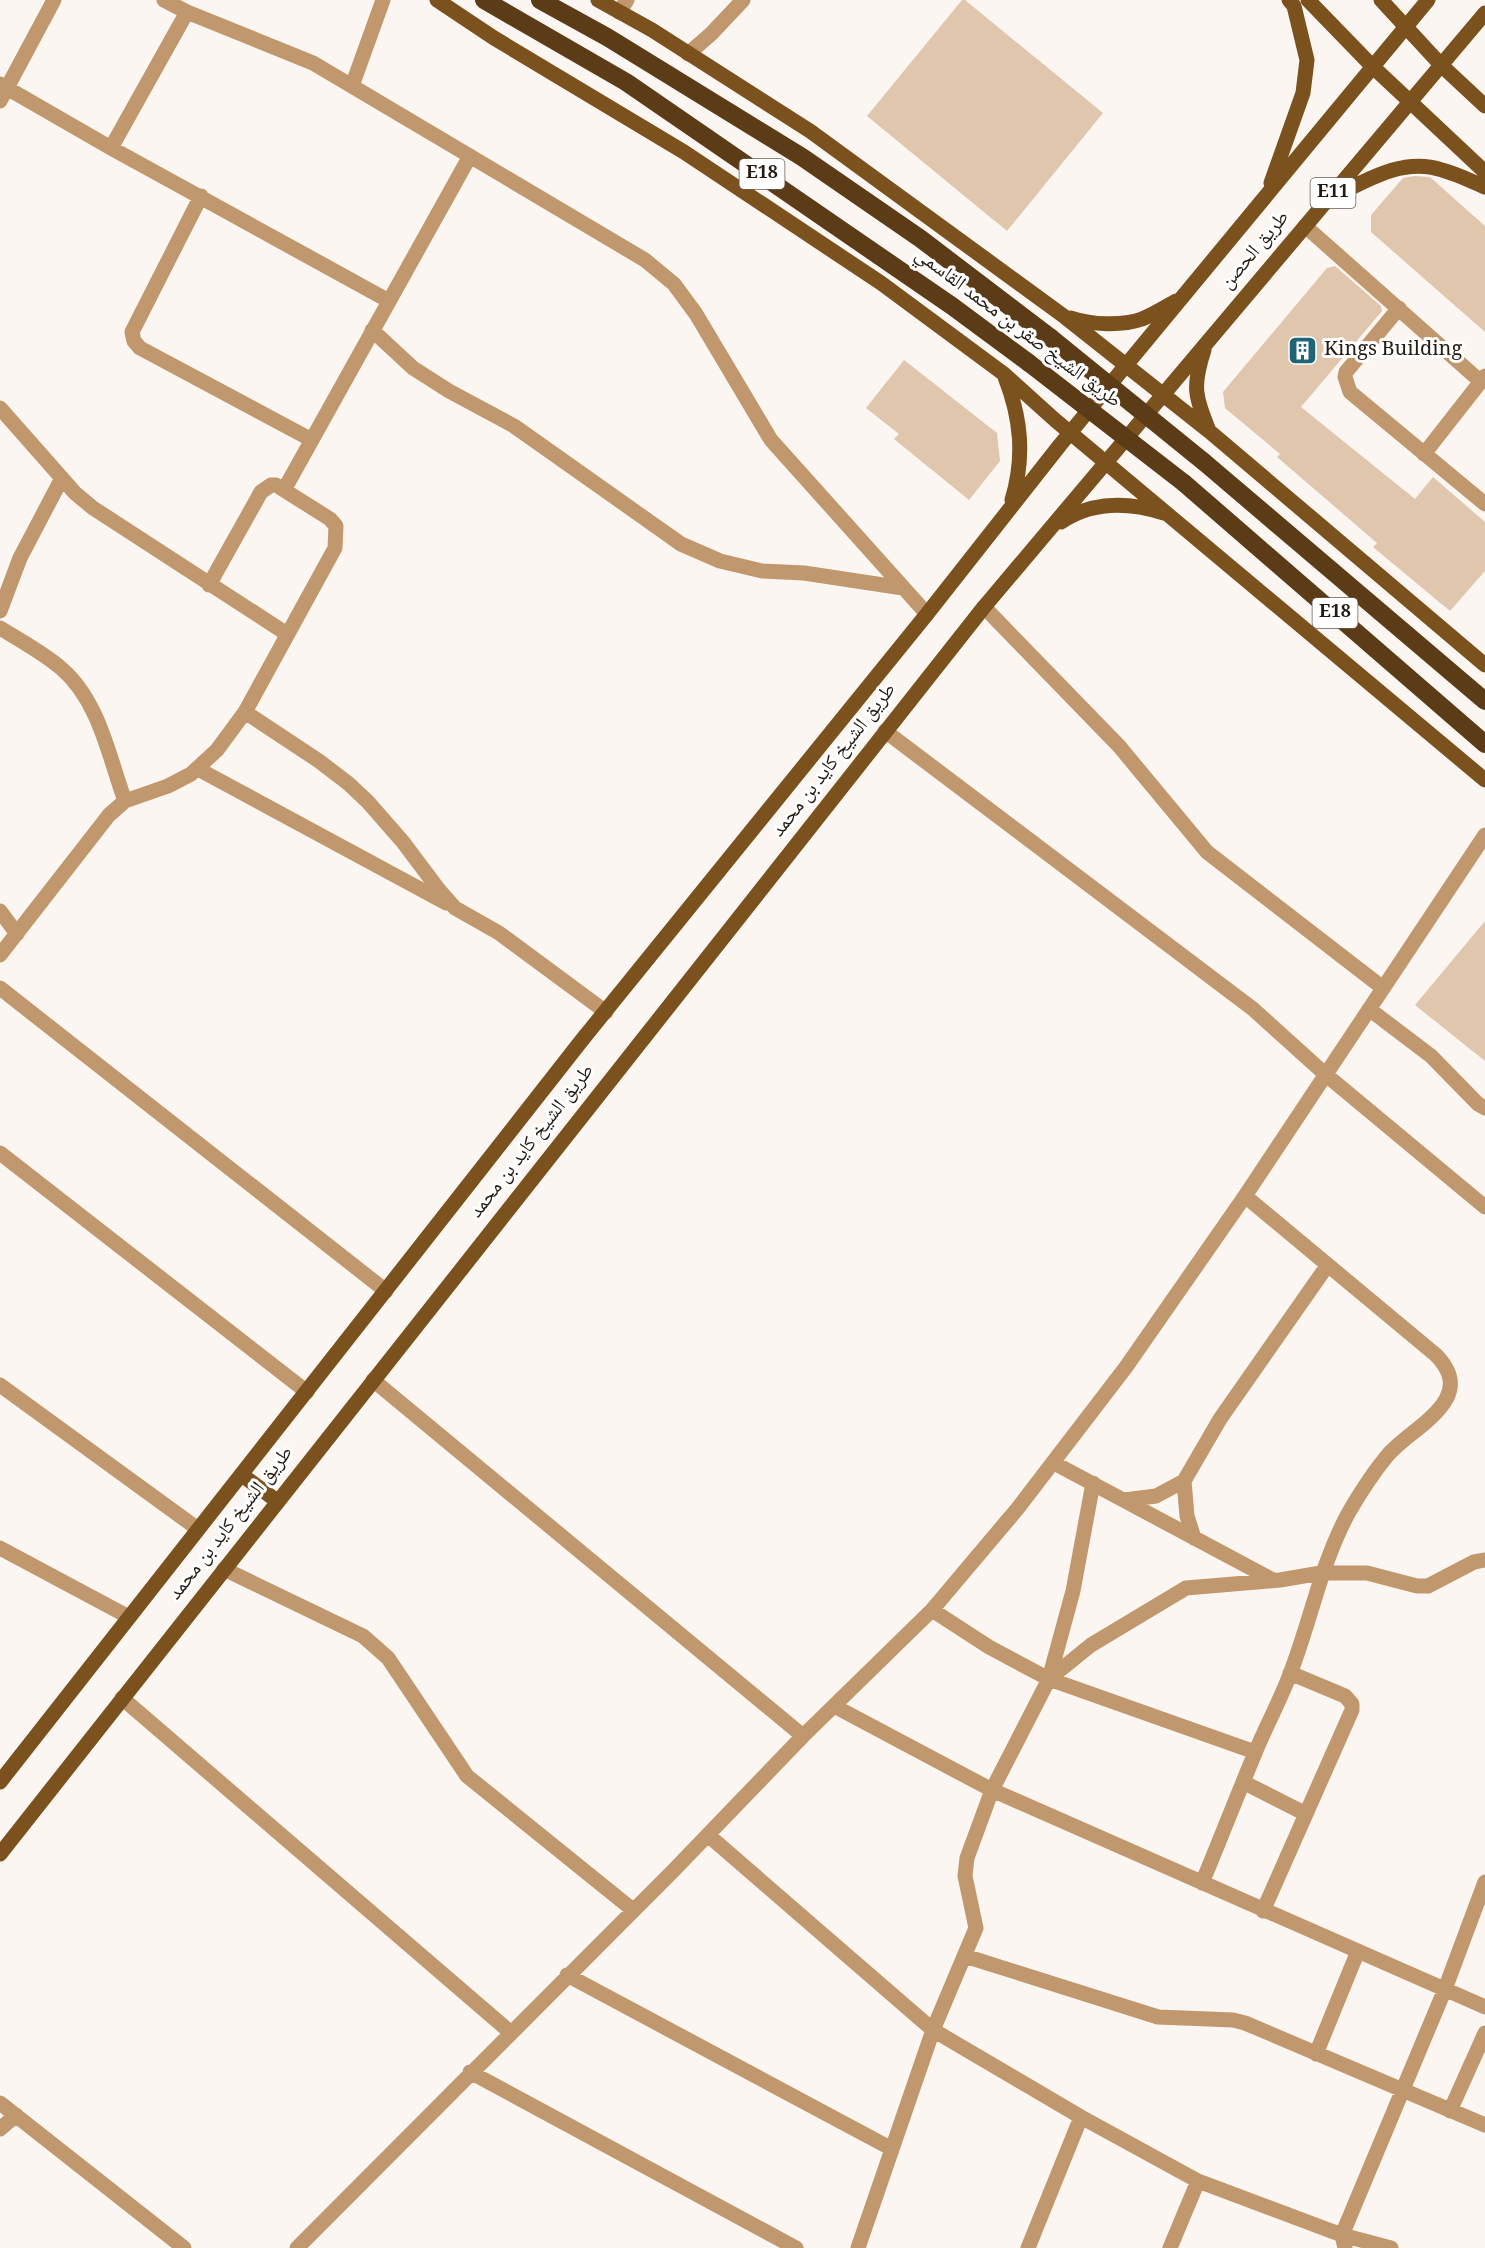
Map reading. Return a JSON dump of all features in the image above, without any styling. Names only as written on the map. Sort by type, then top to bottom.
[{"type":"highway","name":"طريق الشيخ صقر بن محمد القاسمي","points":[[484,0],[626,82],[943,300],[1029,363],[1184,483],[1485,744]]},
{"type":"highway","name":"طريق الشيخ صقر بن محمد القاسمي","points":[[540,0],[607,37],[802,157],[921,239],[1052,338],[1204,462],[1485,701]]},
{"type":"main road","points":[[437,0],[494,38],[684,152],[881,283],[1004,374],[1484,781]]},
{"type":"main road","points":[[598,0],[624,3],[688,54],[810,131],[1065,317],[1209,431],[1485,665]]},
{"type":"main road","points":[[1267,195],[1303,93],[1306,60],[1294,6],[1289,0]]},
{"type":"main road","points":[[1308,0],[1372,66],[1485,172]]},
{"type":"main road","points":[[1381,0],[1441,65],[1485,106]]},
{"type":"main road","name":"طريق الحصن","points":[[1071,432],[1428,0]]},
{"type":"main road","name":"طريق الحصن","points":[[1106,462],[1485,13]]},
{"type":"main road","points":[[1327,200],[1381,173],[1413,165],[1440,169],[1485,187]]},
{"type":"main road","points":[[1065,317],[1088,324],[1141,319],[1182,298]]},
{"type":"main road","points":[[1206,343],[1199,366],[1197,398],[1209,431]]},
{"type":"main road","points":[[1004,374],[1014,400],[1020,445],[1018,481],[1010,507]]},
{"type":"main road","name":"طريق الشيخ كايد بن محمد","points":[[0,1782],[606,1012],[1071,432]]},
{"type":"main road","name":"طريق الشيخ كايد بن محمد","points":[[0,1854],[885,731],[984,607],[1106,462]]},
{"type":"main road","points":[[1051,529],[1068,517],[1088,509],[1108,505],[1130,505],[1172,516]]},
{"type":"main road","points":[[242,1476],[277,1501]]},
{"type":"street","points":[[54,0],[2,91],[201,196],[389,301]]},
{"type":"street","points":[[352,86],[383,0]]},
{"type":"street","points":[[688,54],[711,34],[743,0]]},
{"type":"street","points":[[111,148],[176,4],[313,63],[645,260],[674,284],[696,314],[771,440],[927,614]]},
{"type":"street","points":[[284,490],[470,156]]},
{"type":"street","points":[[201,196],[132,332],[134,341],[140,348],[312,440]]},
{"type":"street","points":[[1305,226],[1483,378],[1424,454]]},
{"type":"street","points":[[1399,308],[1346,372],[1345,377],[1350,392],[1485,504]]},
{"type":"street","points":[[372,330],[412,368],[514,426],[681,544],[720,561],[762,571],[804,573],[903,588]]},
{"type":"street","points":[[0,408],[75,493],[93,508],[287,634]]},
{"type":"street","points":[[0,611],[20,558],[62,477]]},
{"type":"street","points":[[0,955],[109,815],[125,801],[168,786],[198,769],[217,750],[245,712],[335,548],[336,526],[330,519],[284,490],[271,485],[261,492],[209,585]]},
{"type":"street","points":[[984,607],[1119,746],[1207,852],[1383,988]]},
{"type":"street","points":[[0,628],[46,657],[76,683],[95,717],[125,801]]},
{"type":"street","points":[[245,712],[319,761],[349,784],[368,802],[455,908]]},
{"type":"street","points":[[885,731],[1253,1009],[1325,1074],[1485,1208]]},
{"type":"street","points":[[198,769],[499,933],[606,1012]]},
{"type":"street","points":[[297,2248],[708,1835],[803,1736],[932,1610],[1054,1463],[1126,1367],[1245,1196],[1485,835]]},
{"type":"street","points":[[0,911],[17,934]]},
{"type":"street","points":[[0,988],[386,1291]]},
{"type":"street","points":[[1369,1009],[1431,1056],[1485,1108]]},
{"type":"street","points":[[0,1153],[307,1392]]},
{"type":"street","points":[[1202,1883],[1290,1673],[1321,1574],[1348,1513],[1387,1456],[1402,1440],[1441,1409],[1449,1391],[1447,1370],[1436,1355],[1245,1196]]},
{"type":"street","points":[[1124,1500],[1156,1496],[1184,1480],[1221,1419],[1327,1266]]},
{"type":"street","points":[[373,1380],[803,1736]]},
{"type":"street","points":[[0,1385],[198,1529]]},
{"type":"street","points":[[1054,1463],[1273,1580]]},
{"type":"street","points":[[1184,1480],[1187,1515],[1194,1538]]},
{"type":"street","points":[[858,2248],[933,2030],[976,1928],[965,1876],[967,1858],[992,1790],[1049,1679],[1073,1591],[1093,1483]]},
{"type":"street","points":[[0,1548],[129,1617]]},
{"type":"street","points":[[1049,1679],[1091,1645],[1180,1591],[1199,1586],[1321,1574],[1367,1573],[1428,1587],[1474,1562],[1485,1560]]},
{"type":"street","points":[[224,1569],[363,1635],[388,1659],[467,1776],[633,1910]]},
{"type":"street","points":[[932,1610],[989,1647],[1049,1679],[1255,1752]]},
{"type":"street","points":[[1263,1911],[1349,1716],[1352,1704],[1345,1696],[1290,1673]]},
{"type":"street","points":[[122,1698],[510,2032]]},
{"type":"street","points":[[834,1706],[992,1790],[1485,2007]]},
{"type":"street","points":[[1244,1782],[1306,1814]]},
{"type":"street","points":[[708,1835],[933,2030],[1081,2117],[1198,2181],[1343,2241],[1391,2248]]},
{"type":"street","points":[[1343,2241],[1445,1989],[1485,1881]]},
{"type":"street","points":[[1316,2054],[1358,1952]]},
{"type":"street","points":[[966,1956],[1158,2017],[1233,2020],[1245,2023],[1485,2125]]},
{"type":"street","points":[[567,1975],[892,2149]]},
{"type":"street","points":[[1450,2110],[1485,2033]]},
{"type":"street","points":[[470,2073],[796,2248]]},
{"type":"street","points":[[0,2103],[184,2248]]},
{"type":"street","points":[[0,2129],[16,2115]]},
{"type":"street","points":[[1034,2246],[1081,2117]]},
{"type":"street","points":[[1170,2248],[1198,2181]]},
{"type":"building","points":[[962,0],[965,0],[1103,113],[1007,231],[867,116]]},
{"type":"building","name":"Kings Building","points":[[1430,177],[1485,226],[1485,332],[1371,232],[1371,215],[1403,178]]},
{"type":"building","points":[[1335,266],[1381,306],[1382,311],[1301,407],[1415,499],[1433,477],[1485,522],[1485,571],[1450,611],[1373,547],[1377,543],[1277,457],[1280,454],[1225,408],[1223,392],[1327,268]]},
{"type":"building","points":[[904,360],[997,433],[1000,461],[969,500],[894,439],[899,434],[866,408]]},
{"type":"building","points":[[1485,921],[1485,1061],[1415,1005]]},
{"type":"place","name":"Kings Building","points":[[1303,351]]}]
